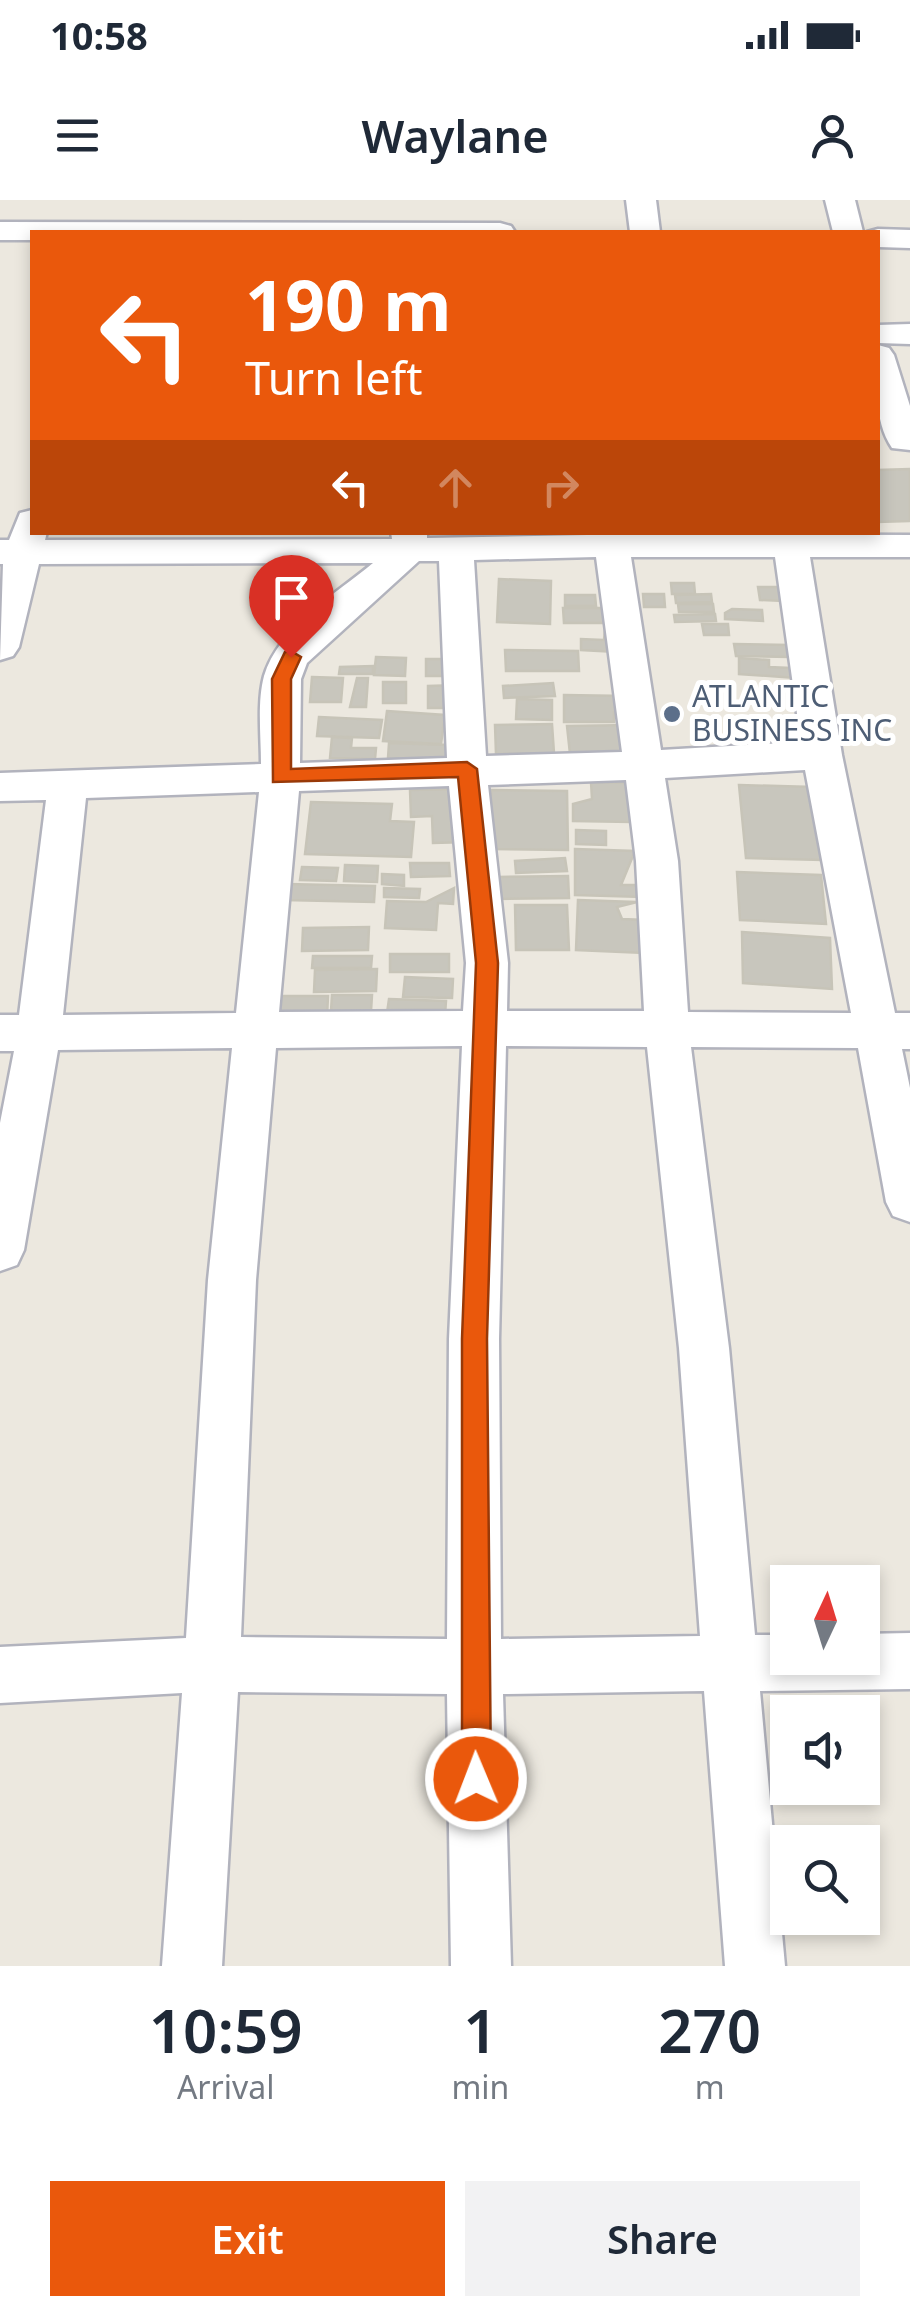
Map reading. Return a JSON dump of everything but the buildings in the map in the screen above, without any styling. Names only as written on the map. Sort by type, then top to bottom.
[{"type":"street","points":[[113,230],[126,200]]},
{"type":"street","points":[[316,230],[324,200]]},
{"type":"street","points":[[641,200],[646,230]]},
{"type":"street","points":[[840,200],[848,230]]},
{"type":"street","points":[[0,231],[30,231]]},
{"type":"street","points":[[880,238],[910,239]]},
{"type":"street","points":[[880,334],[910,334]]},
{"type":"street","points":[[880,364],[897,441]]},
{"type":"street","points":[[0,647],[19,542],[409,541],[456,549],[612,546],[682,539],[791,546],[910,546]]},
{"type":"street","points":[[192,1966],[232,1280],[280,777],[282,679],[291,657],[409,541]]},
{"type":"street","points":[[612,546],[657,860],[667,1030],[704,1348],[755,1966]]},
{"type":"street","points":[[791,546],[822,755],[894,1030],[910,1202]]},
{"type":"street","points":[[456,549],[467,769],[487,963],[474,1339],[474,1667],[481,1966]]},
{"type":"street","points":[[0,787],[645,765],[822,755]]},
{"type":"street","points":[[0,1250],[19,1033],[68,786]]},
{"type":"street","points":[[19,1033],[486,1028],[894,1030]]},
{"type":"street","points":[[0,1675],[211,1664],[474,1667],[910,1661]]},
{"type":"place","name":"ATLANTIC BUSINESS INC","points":[[672,714]]},
{"type":"route","points":[[291,657],[282,679],[280,777],[467,769],[487,963],[474,1339],[476,1779]]}]
